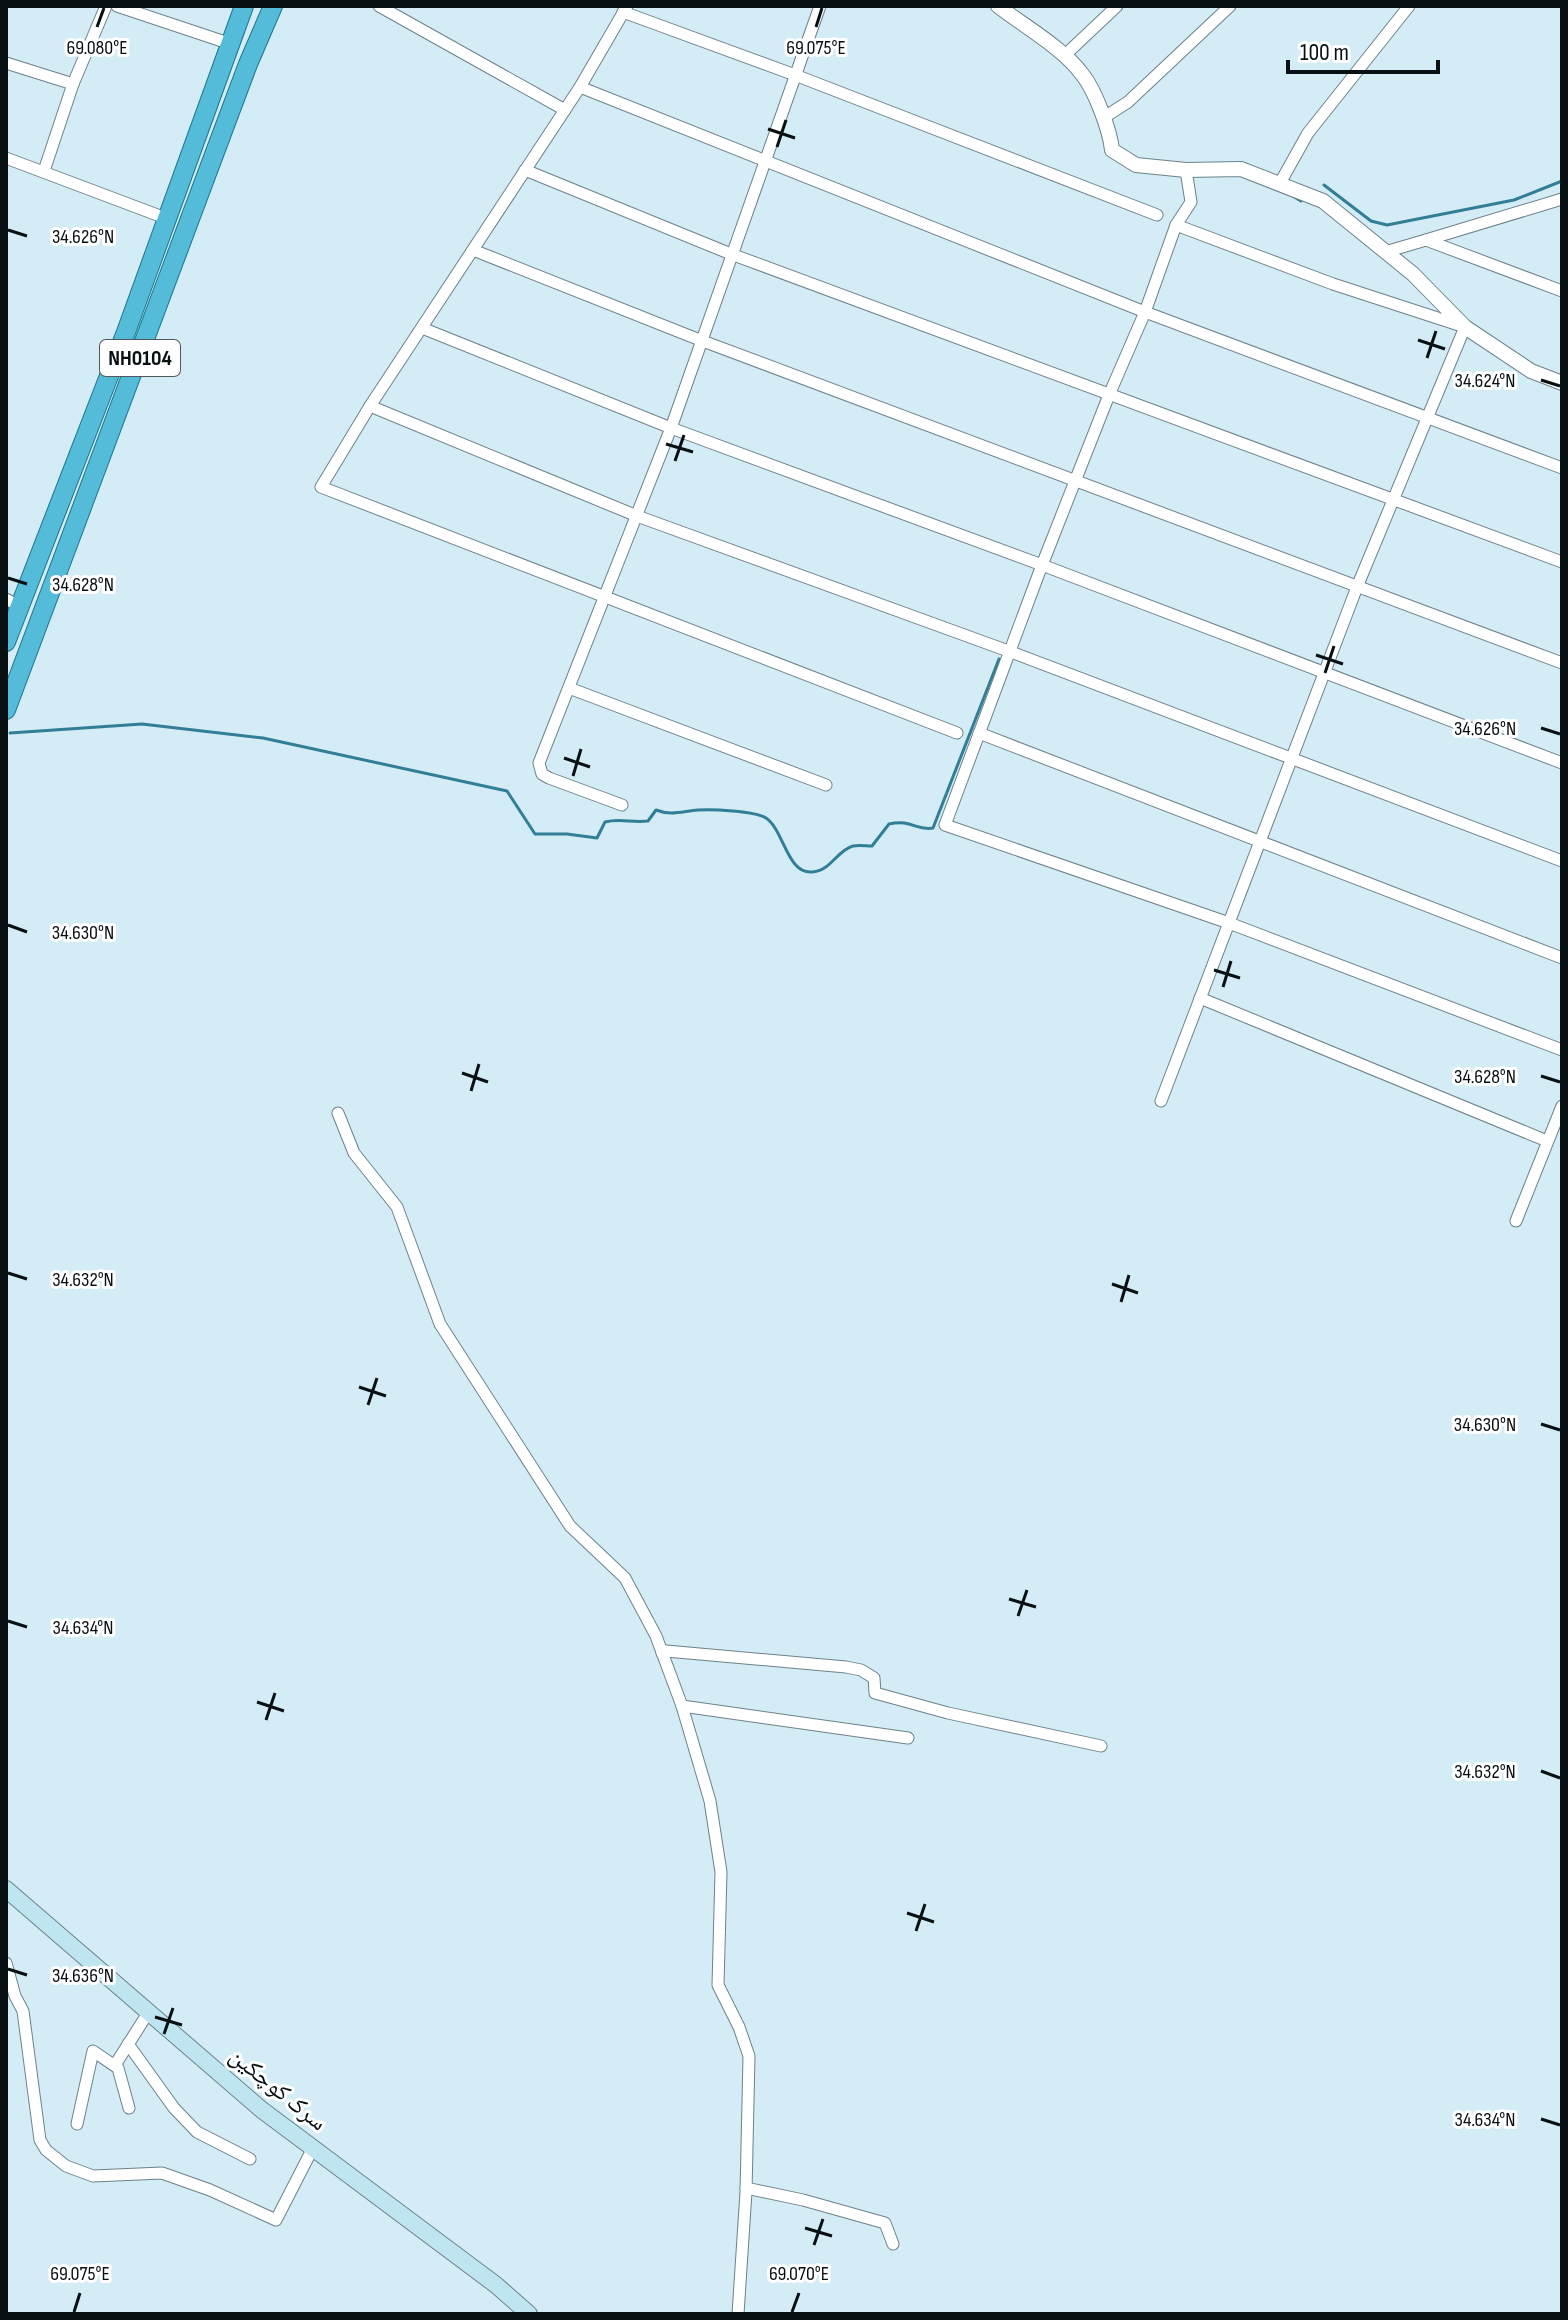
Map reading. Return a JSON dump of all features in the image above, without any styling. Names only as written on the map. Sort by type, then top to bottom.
[{"type":"highway","name":"NH0104","points":[[6,642],[12,602],[77,463],[244,6]]},
{"type":"highway","name":"NH0104","points":[[6,710],[248,64],[273,6]]},
{"type":"main road","name":"سرک کوچکین","points":[[6,1889],[262,2110],[496,2285],[529,2314]]},
{"type":"street","points":[[44,171],[73,84],[106,6]]},
{"type":"street","points":[[117,6],[228,43]]},
{"type":"street","points":[[379,6],[565,110]]},
{"type":"street","points":[[622,805],[542,774],[539,763],[671,428],[820,6]]},
{"type":"street","points":[[998,6],[1084,75],[1103,118],[1112,150],[1136,165],[1189,183],[1241,169],[1323,201],[1413,274],[1465,327],[1531,371],[1562,383]]},
{"type":"street","points":[[1103,118],[1128,102],[1230,6]]},
{"type":"street","points":[[1280,183],[1308,133],[1409,6]]},
{"type":"street","points":[[1064,56],[1112,7]]},
{"type":"street","points":[[957,733],[321,487],[370,406],[580,87],[625,9],[1157,215]]},
{"type":"street","points":[[6,63],[73,84]]},
{"type":"street","points":[[580,87],[1145,312],[1562,468]]},
{"type":"street","points":[[6,158],[168,219]]},
{"type":"street","points":[[525,170],[731,254],[1562,562]]},
{"type":"street","points":[[1189,183],[1189,208],[1176,225],[1145,312],[1042,565],[945,825],[1229,923],[1562,1050]]},
{"type":"street","points":[[1385,252],[1562,199]]},
{"type":"street","points":[[1176,225],[1333,284],[1465,327]]},
{"type":"street","points":[[1426,240],[1562,291]]},
{"type":"street","points":[[473,250],[700,340],[1562,663]]},
{"type":"street","points":[[1161,1101],[1357,587],[1465,327]]},
{"type":"street","points":[[422,328],[671,428],[1562,763]]},
{"type":"street","points":[[370,406],[637,516],[1011,652],[1562,861]]},
{"type":"street","points":[[569,688],[826,785]]},
{"type":"street","points":[[979,733],[1562,958]]},
{"type":"street","points":[[1200,998],[1547,1141]]},
{"type":"street","points":[[1516,1221],[1562,1106]]},
{"type":"street","points":[[338,1113],[354,1153],[397,1207],[440,1324],[570,1526],[625,1578],[662,1653],[682,1706],[710,1801],[721,1872],[718,1985],[739,2027],[749,2056],[746,2188],[738,2314]]},
{"type":"street","points":[[662,1653],[861,1670],[874,1678],[875,1693],[948,1713],[1101,1746]]},
{"type":"street","points":[[682,1706],[908,1738]]},
{"type":"street","points":[[6,1963],[15,1996],[23,2011],[40,2140],[46,2150],[66,2166],[93,2176],[162,2173],[210,2190],[276,2220],[313,2148]]},
{"type":"street","points":[[115,2065],[148,2013]]},
{"type":"street","points":[[128,2044],[174,2108],[197,2132],[250,2159]]},
{"type":"street","points":[[77,2124],[92,2052],[118,2068],[129,2108]]},
{"type":"street","points":[[746,2188],[885,2223],[893,2244]]},
{"type":"waterway","points":[[1324,185],[1371,221],[1387,225],[1514,200],[1562,181]]},
{"type":"waterway","points":[[1291,195],[1301,201]]},
{"type":"waterway","points":[[10,733],[142,724],[263,738],[507,791],[535,834],[597,838],[605,822],[648,821],[656,810],[753,814],[766,818],[791,859],[804,871],[812,872],[824,868],[847,849],[872,846],[889,824],[933,828],[999,659]]}]
